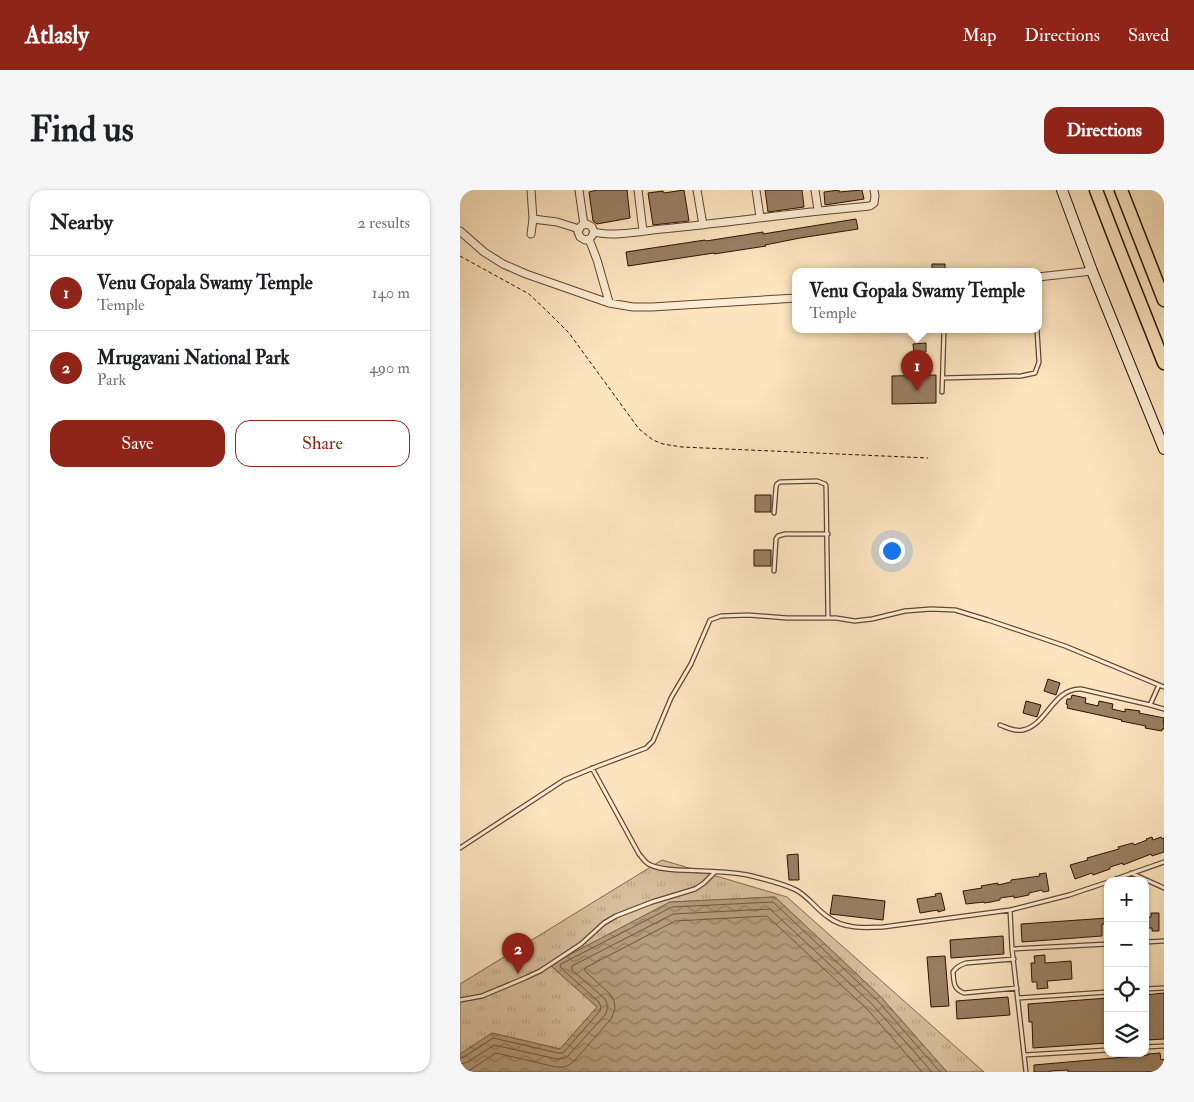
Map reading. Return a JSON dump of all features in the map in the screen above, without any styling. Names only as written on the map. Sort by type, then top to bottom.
[{"type":"highway","points":[[1096,190],[1164,363]]},
{"type":"highway","points":[[1121,190],[1164,300]]},
{"type":"main road","points":[[1062,190],[1092,271],[1164,449]]},
{"type":"street","points":[[531,190],[533,219],[531,234]]},
{"type":"street","points":[[533,219],[581,227],[590,225],[594,232],[589,239],[585,240],[580,237],[578,232],[581,227],[579,190]]},
{"type":"street","points":[[638,190],[643,231]]},
{"type":"street","points":[[698,190],[703,225]]},
{"type":"street","points":[[756,190],[760,217]]},
{"type":"street","points":[[815,190],[818,210]]},
{"type":"street","points":[[594,232],[605,234],[643,231],[818,210],[870,206],[874,204],[874,190]]},
{"type":"street","points":[[460,231],[484,252],[526,274],[609,302],[633,307],[792,298]]},
{"type":"street","points":[[589,239],[609,302]]},
{"type":"street","points":[[1042,277],[1092,271]]},
{"type":"lane","points":[[942,392],[944,333]]},
{"type":"lane","points":[[943,378],[1021,376],[1035,373],[1039,362],[1037,333]]},
{"type":"lane","points":[[774,513],[776,487],[780,482],[821,482],[826,486],[828,618]]},
{"type":"lane","points":[[774,571],[776,539],[778,536],[785,534],[828,534]]},
{"type":"lane","points":[[460,848],[564,780],[646,748],[653,741],[671,698],[691,664],[710,620],[721,616],[748,615],[855,621],[905,611],[955,610],[1065,646],[1164,688]]},
{"type":"lane","points":[[1150,705],[1159,686]]},
{"type":"lane","points":[[1000,725],[1023,730],[1035,724],[1065,692],[1074,688],[1082,688],[1164,709]]},
{"type":"lane","points":[[592,768],[639,854],[648,864],[675,870],[741,874],[777,882],[796,890],[811,900],[827,917],[837,923],[850,926],[883,927],[1010,910],[1069,895],[1104,883]]},
{"type":"lane","points":[[1120,877],[1164,862]]},
{"type":"lane","points":[[460,1000],[482,996],[540,971],[581,944],[604,923],[616,916],[652,902],[695,889],[716,872]]},
{"type":"lane","points":[[1131,873],[1164,888]]},
{"type":"lane","points":[[1010,910],[1012,949],[1026,1072]]},
{"type":"lane","points":[[1149,942],[1164,941]]},
{"type":"lane","points":[[1012,949],[1104,944]]},
{"type":"lane","points":[[1014,959],[960,965],[953,972],[954,984],[958,991],[964,993],[1017,988]]},
{"type":"lane","points":[[1149,989],[1164,988]]},
{"type":"lane","points":[[1018,998],[1104,992]]},
{"type":"lane","points":[[1149,1047],[1164,1046]]},
{"type":"lane","points":[[1024,1056],[1104,1050]]},
{"type":"path","points":[[460,256],[529,294],[569,333],[640,428],[653,440],[663,444],[682,447],[928,458]]},
{"type":"green space","points":[[662,860],[787,897],[984,1072],[947,1072],[880,996],[775,897],[670,902],[550,965],[597,1007],[560,1049],[492,1033],[460,1054],[460,984]]},
{"type":"water","points":[[775,897],[880,996],[947,1072],[460,1072],[460,1054],[492,1033],[560,1049],[597,1007],[550,965],[670,902]]},
{"type":"building","points":[[597,190],[627,190],[630,218],[597,224],[593,221],[589,192]]},
{"type":"building","points":[[684,190],[689,221],[653,225],[648,193]]},
{"type":"building","points":[[765,190],[802,190],[804,207],[768,212]]},
{"type":"building","points":[[839,190],[839,192],[862,190],[864,199],[825,205],[824,192]]},
{"type":"building","points":[[856,219],[858,229],[800,238],[766,246],[628,266],[626,252],[763,232],[763,234]]},
{"type":"building","points":[[932,264],[945,264],[945,268],[932,268]]},
{"type":"building","points":[[926,343],[926,352],[914,353],[913,344]]},
{"type":"building","points":[[936,375],[936,403],[892,404],[892,376]]},
{"type":"building","points":[[755,495],[771,495],[771,512],[755,512]]},
{"type":"building","points":[[754,550],[771,550],[771,566],[754,566]]},
{"type":"building","points":[[1048,679],[1060,683],[1056,695],[1044,691]]},
{"type":"building","points":[[1072,695],[1086,698],[1085,703],[1098,706],[1099,701],[1113,704],[1112,709],[1125,712],[1125,709],[1140,711],[1139,713],[1164,718],[1164,729],[1162,731],[1145,728],[1146,726],[1067,708],[1067,699],[1071,699]]},
{"type":"building","points":[[1026,701],[1041,705],[1037,717],[1023,713]]},
{"type":"building","points":[[1152,837],[1153,840],[1161,837],[1162,839],[1164,838],[1164,852],[1152,856],[1151,854],[1123,865],[1123,863],[1110,867],[1110,869],[1093,875],[1092,873],[1075,879],[1070,865],[1119,849],[1118,847],[1133,843],[1134,845]]},
{"type":"building","points":[[798,854],[799,880],[789,880],[787,855]]},
{"type":"building","points":[[1046,873],[1049,891],[1043,892],[1042,890],[1014,898],[1014,896],[1000,898],[1000,900],[991,902],[966,904],[963,891],[998,883],[998,885],[1011,882],[1011,880],[1040,876],[1039,874]]},
{"type":"building","points":[[941,893],[945,910],[920,913],[917,899],[936,896],[935,894]]},
{"type":"building","points":[[833,895],[885,901],[883,920],[830,914]]},
{"type":"building","points":[[1151,913],[1159,913],[1159,931],[1152,931],[1152,928],[1149,928],[1149,917],[1151,917]]},
{"type":"building","points":[[1104,918],[1102,936],[1022,942],[1021,924]]},
{"type":"building","points":[[1003,936],[1004,954],[951,958],[950,940]]},
{"type":"building","points":[[1045,955],[1045,963],[1071,961],[1072,979],[1047,981],[1048,988],[1037,989],[1037,982],[1032,982],[1031,963],[1035,963],[1034,956]]},
{"type":"building","points":[[945,956],[949,1006],[931,1007],[927,957]]},
{"type":"building","points":[[1164,993],[1164,1039],[1149,1040],[1149,995]]},
{"type":"building","points":[[1008,997],[1010,1015],[957,1019],[956,1001]]},
{"type":"building","points":[[1104,998],[1104,1043],[1033,1048],[1032,1022],[1029,1022],[1028,1004]]},
{"type":"building","points":[[1160,1053],[1161,1060],[1164,1059],[1164,1068],[1161,1068],[1161,1071],[1068,1072],[1068,1070],[1034,1072],[1034,1065],[1125,1057],[1149,1057],[1149,1054]]},
{"type":"place","name":"Venu Gopala Swamy Temple","points":[[917,391]]},
{"type":"place","name":"Mrugavani National Park","points":[[518,974]]}]
